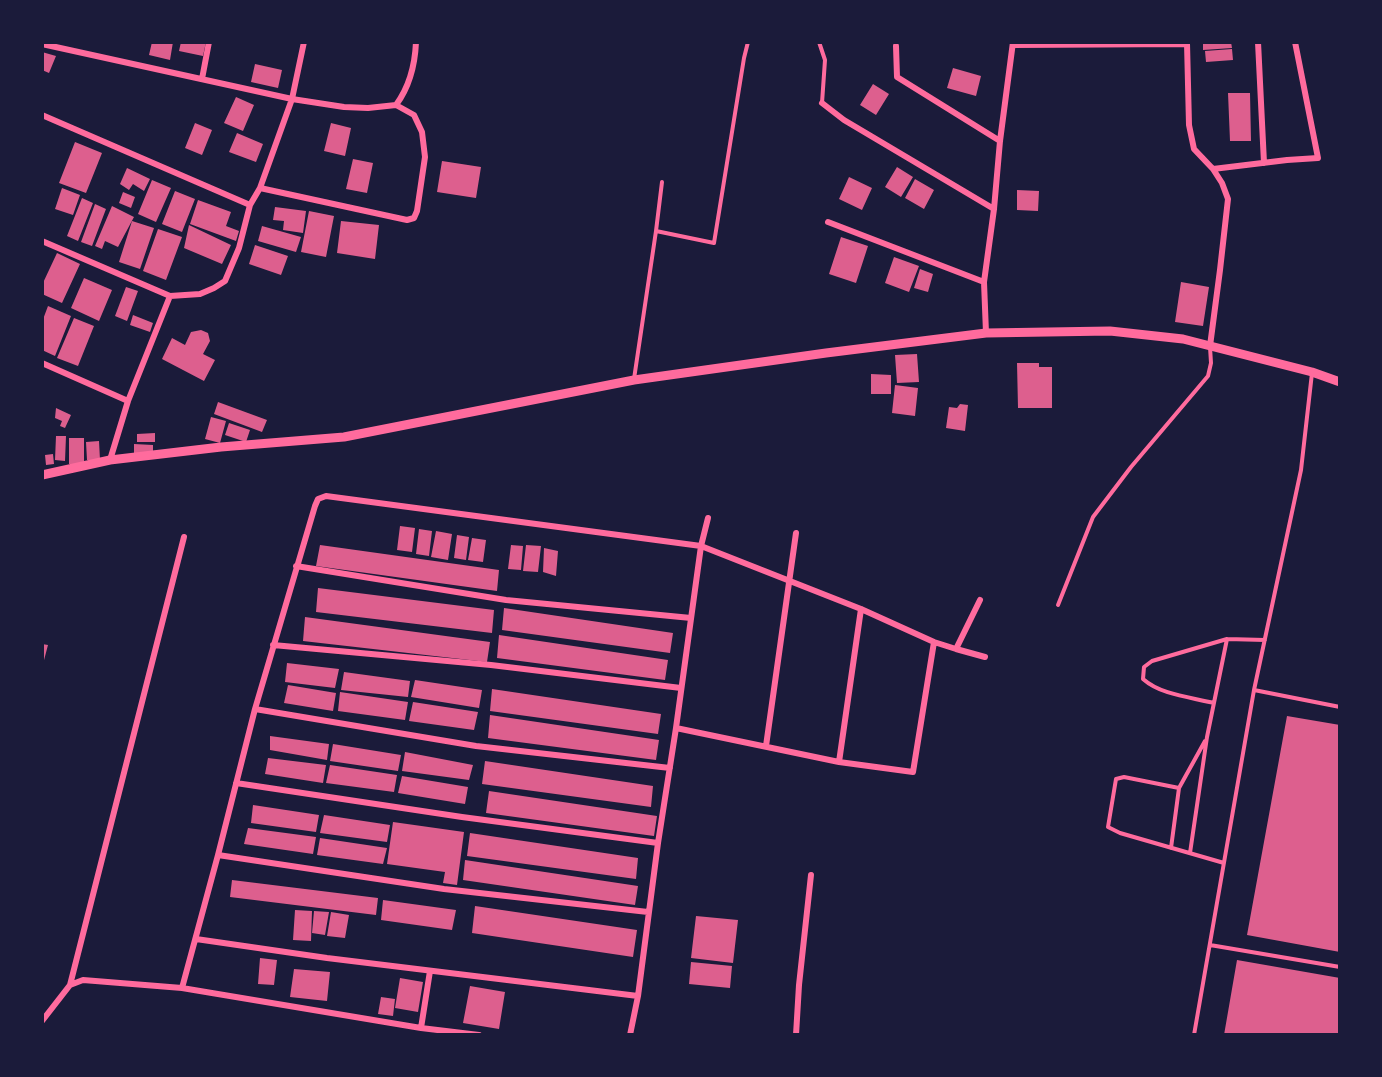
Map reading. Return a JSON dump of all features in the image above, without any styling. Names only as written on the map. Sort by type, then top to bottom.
[{"type":"street","points":[[202,79],[208,42]]},
{"type":"street","points":[[42,241],[170,296],[200,294],[225,281],[239,248],[250,205],[260,188],[292,99],[304,42]]},
{"type":"street","points":[[396,105],[406,91],[416,57],[416,42]]},
{"type":"street","points":[[1258,42],[1264,163]]},
{"type":"street","points":[[1214,169],[1318,158],[1295,42]]},
{"type":"street","points":[[986,333],[984,282],[1013,44],[1187,43],[1189,125],[1194,149],[1214,169],[1228,199],[1210,346]]},
{"type":"street","points":[[42,44],[292,99],[344,107],[368,108],[396,105],[414,115],[422,132],[425,157],[414,218],[407,220],[260,188]]},
{"type":"street","points":[[896,46],[897,77],[1000,141]]},
{"type":"street","points":[[822,103],[844,120],[994,209]]},
{"type":"street","points":[[42,115],[250,205]]},
{"type":"street","points":[[828,222],[984,282]]},
{"type":"street","points":[[111,460],[128,401],[170,296]]},
{"type":"street","points":[[42,475],[111,460],[221,447],[344,437],[634,380],[825,352],[986,333],[1110,331],[1183,339],[1312,372],[1340,382]]},
{"type":"street","points":[[42,363],[128,401]]},
{"type":"street","points":[[182,988],[255,709],[296,566],[318,499],[326,496],[701,546],[861,609],[934,642],[985,657]]},
{"type":"street","points":[[630,1035],[638,996],[701,546],[708,518]]},
{"type":"street","points":[[766,746],[796,533]]},
{"type":"street","points":[[42,1021],[70,985],[184,537]]},
{"type":"street","points":[[296,566],[506,600],[691,618]]},
{"type":"street","points":[[956,649],[980,600]]},
{"type":"street","points":[[839,762],[861,609]]},
{"type":"street","points":[[676,728],[839,762],[913,772],[934,642]]},
{"type":"street","points":[[273,645],[491,666],[681,688]]},
{"type":"street","points":[[255,709],[476,746],[670,768]]},
{"type":"street","points":[[236,783],[462,817],[658,843]]},
{"type":"street","points":[[218,855],[444,889],[648,912]]},
{"type":"street","points":[[796,1035],[811,875]]},
{"type":"street","points":[[196,939],[430,971],[638,996]]},
{"type":"street","points":[[421,1028],[430,971]]},
{"type":"street","points":[[70,985],[83,980],[182,988],[421,1028],[480,1035]]},
{"type":"lane","points":[[656,231],[714,243],[748,42]]},
{"type":"lane","points":[[819,42],[825,60],[822,103]]},
{"type":"lane","points":[[634,380],[662,182]]},
{"type":"lane","points":[[1058,605],[1093,517],[1131,467],[1208,375],[1211,363],[1210,346]]},
{"type":"lane","points":[[1194,1035],[1254,690],[1301,470],[1312,372]]},
{"type":"lane","points":[[1214,703],[1151,686],[1143,679],[1144,668],[1152,661],[1227,639],[1265,640]]},
{"type":"lane","points":[[1190,853],[1207,738],[1227,639]]},
{"type":"lane","points":[[1254,690],[1340,708]]},
{"type":"lane","points":[[1171,848],[1179,788],[1207,738]]},
{"type":"lane","points":[[1179,788],[1124,777],[1116,779],[1108,826],[1120,833],[1224,863]]},
{"type":"lane","points":[[1210,945],[1340,967]]},
{"type":"building","points":[[152,42],[173,42],[170,60],[149,55]]},
{"type":"building","points":[[181,42],[206,42],[203,56],[179,51]]},
{"type":"building","points":[[1203,42],[1231,42],[1232,48],[1203,50]]},
{"type":"building","points":[[1232,49],[1233,60],[1206,62],[1205,51]]},
{"type":"building","points":[[42,52],[56,56],[49,73],[42,70]]},
{"type":"building","points":[[255,64],[282,70],[278,88],[251,82]]},
{"type":"building","points":[[953,68],[981,76],[976,96],[947,88]]},
{"type":"building","points":[[873,84],[889,94],[876,115],[860,105]]},
{"type":"building","points":[[1228,93],[1250,93],[1251,141],[1230,141]]},
{"type":"building","points":[[236,97],[254,105],[243,131],[224,123]]},
{"type":"building","points":[[195,123],[212,130],[202,155],[185,148]]},
{"type":"building","points":[[331,123],[351,128],[345,156],[324,151]]},
{"type":"building","points":[[237,133],[263,144],[256,162],[229,152]]},
{"type":"building","points":[[75,142],[102,153],[86,193],[59,183]]},
{"type":"building","points":[[353,159],[373,163],[367,193],[346,189]]},
{"type":"building","points":[[442,161],[481,167],[476,198],[437,192]]},
{"type":"building","points":[[897,167],[913,177],[901,197],[885,187]]},
{"type":"building","points":[[127,168],[150,179],[144,191],[133,184],[129,190],[120,184]]},
{"type":"building","points":[[849,177],[872,188],[862,210],[839,199]]},
{"type":"building","points":[[915,179],[934,190],[924,209],[905,198]]},
{"type":"building","points":[[152,180],[171,188],[156,222],[138,214]]},
{"type":"building","points":[[62,188],[80,195],[73,215],[55,209]]},
{"type":"building","points":[[1017,190],[1039,191],[1038,211],[1017,210]]},
{"type":"building","points":[[175,191],[195,199],[182,232],[162,224]]},
{"type":"building","points":[[123,192],[135,197],[131,208],[119,203]]},
{"type":"building","points":[[82,198],[93,203],[78,241],[67,236]]},
{"type":"building","points":[[198,200],[231,212],[226,226],[239,231],[236,241],[190,224]]},
{"type":"building","points":[[95,204],[106,209],[92,246],[81,242]]},
{"type":"building","points":[[112,206],[134,217],[118,247],[105,241],[102,249],[95,246]]},
{"type":"building","points":[[275,207],[306,211],[303,233],[283,230],[284,221],[273,220]]},
{"type":"building","points":[[309,211],[334,216],[326,257],[301,252]]},
{"type":"building","points":[[132,221],[154,228],[140,269],[119,262]]},
{"type":"building","points":[[341,221],[379,225],[375,259],[337,253]]},
{"type":"building","points":[[189,225],[231,245],[222,264],[184,248]]},
{"type":"building","points":[[262,226],[301,237],[296,252],[258,241]]},
{"type":"building","points":[[158,229],[182,237],[166,280],[143,271]]},
{"type":"building","points":[[841,237],[868,246],[856,283],[829,274]]},
{"type":"building","points":[[255,245],[288,256],[281,275],[249,264]]},
{"type":"building","points":[[57,253],[80,264],[62,303],[42,294],[42,285]]},
{"type":"building","points":[[894,257],[919,266],[909,292],[885,283]]},
{"type":"building","points":[[920,269],[933,274],[928,292],[914,288]]},
{"type":"building","points":[[84,278],[112,290],[99,321],[71,308]]},
{"type":"building","points":[[1181,282],[1209,287],[1203,326],[1175,322]]},
{"type":"building","points":[[126,287],[138,291],[127,321],[115,316]]},
{"type":"building","points":[[48,306],[71,316],[55,356],[42,350],[42,322]]},
{"type":"building","points":[[133,315],[153,323],[150,332],[130,325]]},
{"type":"building","points":[[74,318],[94,326],[78,366],[57,358]]},
{"type":"building","points":[[201,330],[208,333],[210,341],[203,354],[215,360],[204,381],[162,359],[172,338],[185,345],[191,332]]},
{"type":"building","points":[[917,354],[919,382],[897,383],[895,355]]},
{"type":"building","points":[[1017,363],[1039,363],[1039,367],[1052,367],[1052,408],[1018,408]]},
{"type":"building","points":[[871,374],[891,375],[891,394],[871,394]]},
{"type":"building","points":[[895,385],[918,388],[915,416],[892,413]]},
{"type":"building","points":[[218,402],[267,420],[262,432],[214,414]]},
{"type":"building","points":[[960,404],[968,405],[965,431],[946,428],[949,407],[957,408]]},
{"type":"building","points":[[56,408],[71,415],[65,428],[60,426],[62,421],[55,418]]},
{"type":"building","points":[[211,417],[226,421],[220,443],[205,439]]},
{"type":"building","points":[[229,423],[250,430],[246,442],[225,435]]},
{"type":"building","points":[[155,433],[155,442],[137,442],[137,434]]},
{"type":"building","points":[[56,436],[66,436],[65,461],[55,460]]},
{"type":"building","points":[[69,438],[84,438],[84,464],[69,464]]},
{"type":"building","points":[[99,441],[100,460],[87,460],[86,442]]},
{"type":"building","points":[[134,444],[153,445],[153,453],[134,453]]},
{"type":"building","points":[[53,454],[54,464],[46,465],[45,455]]},
{"type":"building","points":[[400,526],[415,528],[412,552],[397,550]]},
{"type":"building","points":[[419,529],[432,531],[429,556],[416,554]]},
{"type":"building","points":[[436,531],[452,534],[448,560],[431,557]]},
{"type":"building","points":[[457,535],[469,537],[466,560],[454,558]]},
{"type":"building","points":[[472,538],[486,540],[483,562],[468,560]]},
{"type":"building","points":[[320,545],[499,570],[497,591],[316,566]]},
{"type":"building","points":[[511,545],[523,546],[521,570],[508,569]]},
{"type":"building","points":[[526,545],[541,546],[538,572],[523,571]]},
{"type":"building","points":[[544,548],[558,551],[556,576],[543,572]]},
{"type":"building","points":[[318,588],[494,610],[492,633],[316,612]]},
{"type":"building","points":[[504,608],[673,633],[670,653],[502,630]]},
{"type":"building","points":[[305,617],[490,642],[487,662],[303,641]]},
{"type":"building","points":[[499,635],[668,660],[665,680],[497,658]]},
{"type":"building","points":[[42,644],[48,645],[43,664],[42,664]]},
{"type":"building","points":[[287,663],[339,669],[335,688],[285,682]]},
{"type":"building","points":[[344,672],[410,681],[408,697],[341,690]]},
{"type":"building","points":[[415,680],[482,690],[479,708],[411,697]]},
{"type":"building","points":[[288,685],[336,693],[333,711],[284,703]]},
{"type":"building","points":[[492,689],[661,714],[658,734],[490,711]]},
{"type":"building","points":[[340,692],[408,702],[405,720],[338,711]]},
{"type":"building","points":[[413,702],[478,712],[474,730],[409,721]]},
{"type":"building","points":[[490,715],[659,740],[656,760],[488,738]]},
{"type":"building","points":[[1287,716],[1340,725],[1340,952],[1247,935]]},
{"type":"building","points":[[270,736],[329,744],[327,760],[270,750]]},
{"type":"building","points":[[333,744],[401,755],[398,771],[330,761]]},
{"type":"building","points":[[405,752],[473,765],[469,780],[402,771]]},
{"type":"building","points":[[268,758],[326,765],[323,783],[265,774]]},
{"type":"building","points":[[485,761],[653,786],[651,807],[482,784]]},
{"type":"building","points":[[330,765],[397,775],[394,792],[326,783]]},
{"type":"building","points":[[402,776],[468,787],[465,804],[398,793]]},
{"type":"building","points":[[489,791],[657,816],[654,836],[486,813]]},
{"type":"building","points":[[253,805],[319,815],[316,832],[251,823]]},
{"type":"building","points":[[324,815],[390,825],[387,842],[320,833]]},
{"type":"building","points":[[393,822],[464,832],[457,885],[443,883],[445,872],[387,864]]},
{"type":"building","points":[[248,828],[316,837],[313,854],[244,844]]},
{"type":"building","points":[[470,833],[638,858],[636,879],[467,856]]},
{"type":"building","points":[[320,838],[387,848],[383,864],[317,855]]},
{"type":"building","points":[[465,860],[638,886],[635,905],[463,880]]},
{"type":"building","points":[[232,880],[378,898],[376,915],[230,897]]},
{"type":"building","points":[[383,900],[456,910],[452,930],[381,920]]},
{"type":"building","points":[[475,906],[637,930],[633,957],[472,933]]},
{"type":"building","points":[[295,910],[312,911],[311,941],[293,940]]},
{"type":"building","points":[[314,911],[329,912],[325,935],[312,933]]},
{"type":"building","points":[[331,912],[349,915],[345,938],[327,936]]},
{"type":"building","points":[[696,916],[738,920],[733,963],[691,958]]},
{"type":"building","points":[[260,958],[277,960],[274,985],[258,984]]},
{"type":"building","points":[[1237,960],[1340,978],[1340,1035],[1224,1035]]},
{"type":"building","points":[[691,962],[732,966],[730,988],[689,984]]},
{"type":"building","points":[[294,969],[330,972],[327,1001],[290,997]]},
{"type":"building","points":[[400,978],[423,982],[418,1012],[395,1008]]},
{"type":"building","points":[[470,986],[505,992],[499,1029],[463,1023]]},
{"type":"building","points":[[381,997],[395,999],[393,1016],[378,1014]]}]
